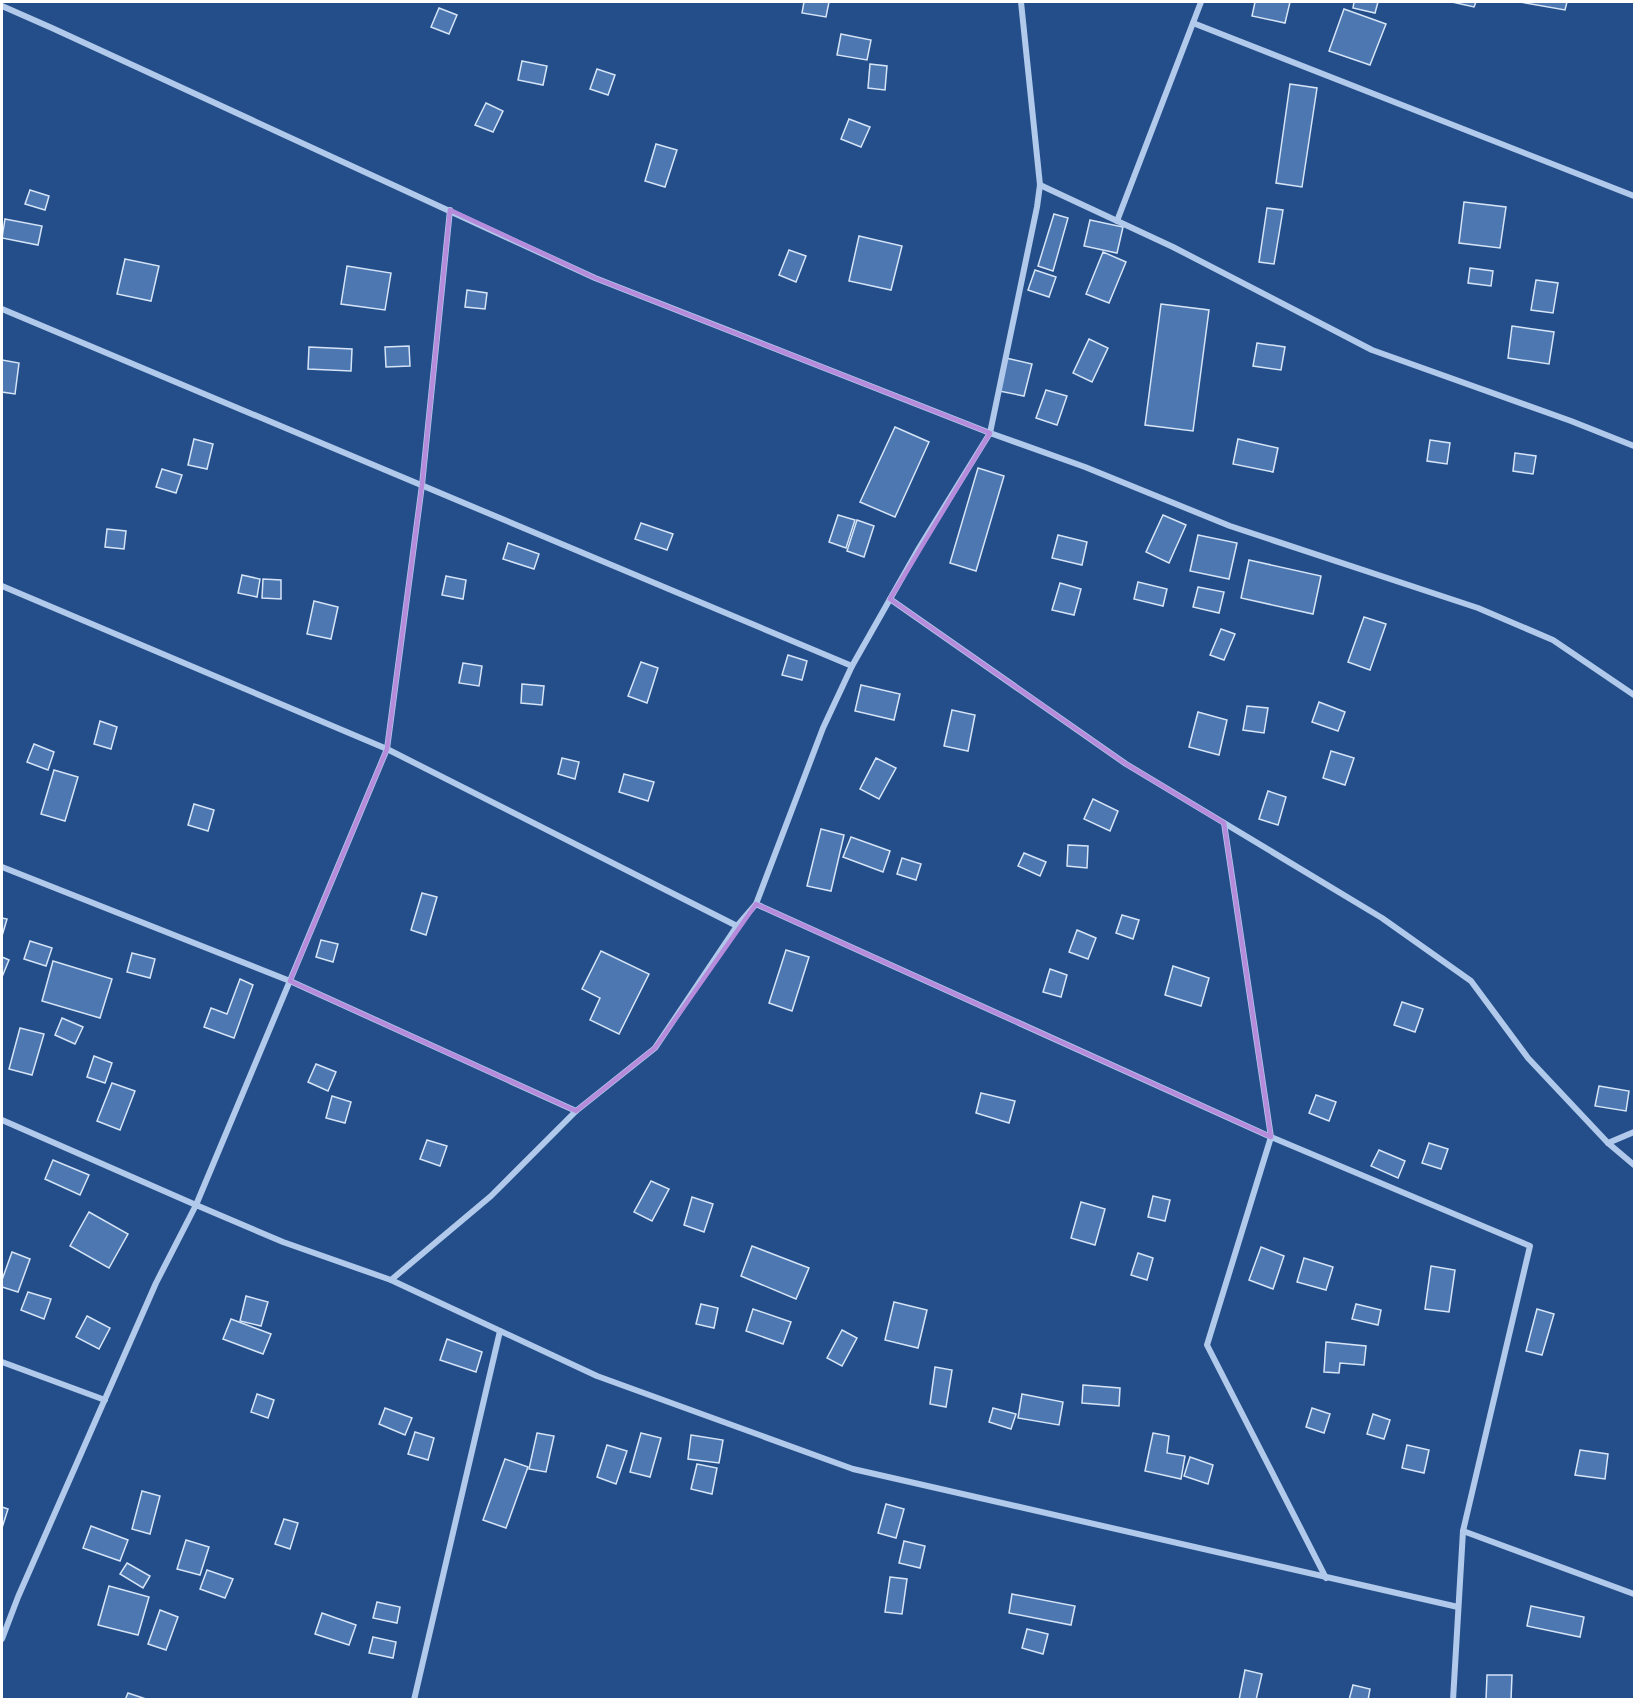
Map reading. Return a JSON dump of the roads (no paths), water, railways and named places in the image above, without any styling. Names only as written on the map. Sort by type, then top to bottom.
[{"type":"street","points":[[391,1280],[491,1196],[576,1111],[655,1048],[737,926],[756,904],[823,728],[852,666],[890,598],[990,433],[1040,185],[1021,2]]},
{"type":"street","points":[[1117,221],[1201,2]]},
{"type":"street","points":[[2,6],[595,278],[990,433],[1085,467],[1230,526],[1478,608],[1553,640],[1635,695]]},
{"type":"street","points":[[1193,23],[1635,196]]},
{"type":"street","points":[[1040,185],[1173,247],[1372,350],[1635,446]]},
{"type":"street","points":[[2,1638],[156,1283],[196,1205],[387,749],[422,485],[450,210]]},
{"type":"street","points":[[2,309],[852,666]]},
{"type":"street","points":[[2,586],[387,749],[737,926]]},
{"type":"street","points":[[890,598],[1126,764],[1383,918],[1471,981],[1528,1058],[1608,1143],[1635,1165]]},
{"type":"street","points":[[1224,823],[1271,1137],[1207,1345],[1326,1578]]},
{"type":"street","points":[[2,867],[290,981],[576,1111]]},
{"type":"street","points":[[756,904],[1271,1137],[1530,1246],[1463,1530],[1453,1700]]},
{"type":"street","points":[[2,1120],[283,1242],[391,1280],[597,1376],[853,1469],[1458,1607]]},
{"type":"street","points":[[1608,1143],[1635,1132]]},
{"type":"street","points":[[414,1700],[500,1330]]},
{"type":"street","points":[[2,1362],[105,1400]]},
{"type":"street","points":[[1463,1530],[1635,1594]]}]
